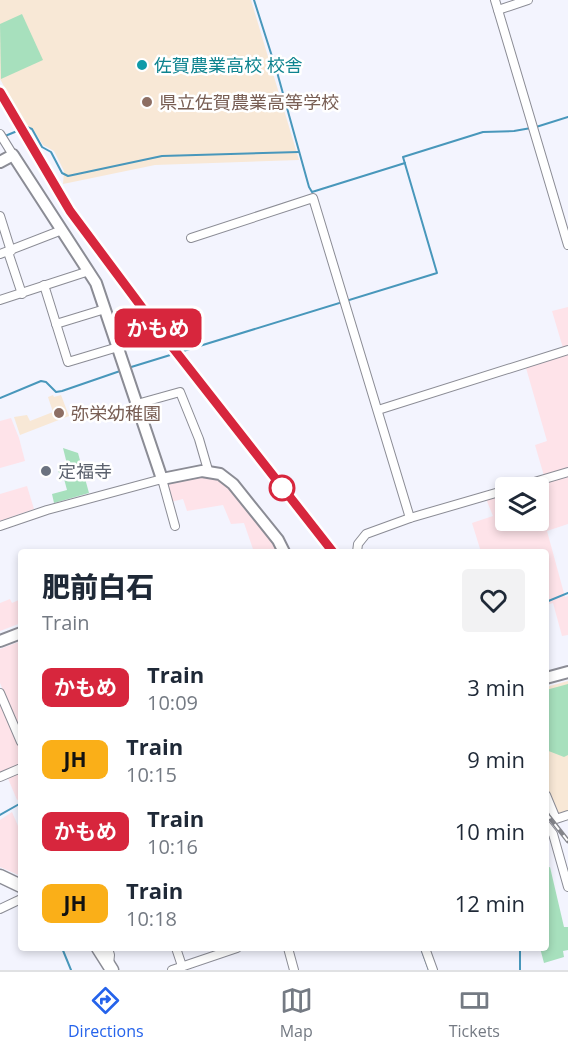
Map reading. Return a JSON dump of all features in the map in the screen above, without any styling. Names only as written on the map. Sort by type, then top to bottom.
[{"type":"highway","points":[[0,876],[18,885]]},
{"type":"highway","points":[[100,951],[111,967]]},
{"type":"main road","points":[[0,162],[13,155],[96,283],[162,479],[208,470],[220,474],[233,484],[278,540],[282,549]]},
{"type":"main road","points":[[0,641],[18,634]]},
{"type":"main road","points":[[549,677],[568,672]]},
{"type":"street","points":[[495,0],[566,230],[568,245]]},
{"type":"street","points":[[498,9],[528,0]]},
{"type":"street","points":[[1,136],[13,155]]},
{"type":"street","points":[[191,238],[313,198],[410,518]]},
{"type":"street","points":[[0,216],[6,252],[22,294]]},
{"type":"street","points":[[6,252],[62,230]]},
{"type":"street","points":[[0,300],[89,271]]},
{"type":"street","points":[[44,285],[68,362],[118,347]]},
{"type":"street","points":[[56,324],[105,309]]},
{"type":"street","points":[[378,410],[568,350]]},
{"type":"street","points":[[137,404],[180,392],[199,439],[208,470]]},
{"type":"street","points":[[549,478],[568,472]]},
{"type":"street","points":[[1,522],[162,479],[175,526]]},
{"type":"street","points":[[357,549],[358,544],[366,534],[410,518],[495,493]]},
{"type":"street","points":[[0,693],[18,735]]},
{"type":"street","points":[[0,777],[18,769]]},
{"type":"street","points":[[549,802],[556,819],[568,815]]},
{"type":"street","points":[[550,836],[568,887]]},
{"type":"street","points":[[0,909],[18,900]]},
{"type":"street","points":[[109,951],[111,967]]},
{"type":"street","points":[[177,951],[182,966]]},
{"type":"street","points":[[172,970],[228,951]]},
{"type":"street","points":[[289,951],[294,970]]},
{"type":"street","points":[[426,951],[433,970]]},
{"type":"shaded area","name":"県立佐賀農業高等学校","points":[[0,0],[251,0],[299,160],[155,165],[63,184],[64,171],[54,151],[43,145],[33,129],[26,126],[0,79]]},
{"type":"shaded area","points":[[568,307],[568,524],[549,530],[549,477],[541,477],[544,476],[535,445],[547,441],[524,361],[563,348],[552,311]]},
{"type":"shaded area","name":"弥栄幼稚園","points":[[53,395],[54,397],[61,395],[69,416],[20,435],[14,417],[27,415],[30,421],[53,412],[48,397]]},
{"type":"shaded area","points":[[11,418],[25,461],[0,468],[0,421]]},
{"type":"shaded area","points":[[203,475],[222,478],[278,548],[253,549],[244,523],[231,524],[223,505],[187,511],[183,499],[171,502],[165,483]]},
{"type":"shaded area","points":[[27,486],[34,509],[0,521],[0,494]]},
{"type":"shaded area","points":[[495,491],[495,531],[547,531],[565,597],[568,596],[568,635],[562,636],[553,603],[549,604],[549,549],[480,549],[472,523],[493,516],[484,494]]},
{"type":"shaded area","points":[[10,599],[12,603],[18,600],[18,624],[0,631],[0,603]]},
{"type":"shaded area","points":[[18,642],[18,727],[0,683],[0,649]]},
{"type":"shaded area","points":[[568,681],[568,813],[558,816],[549,794],[549,686]]},
{"type":"shaded area","points":[[0,704],[18,745],[18,800],[7,776],[0,773]]},
{"type":"shaded area","points":[[12,812],[18,826],[18,875],[0,867],[0,820]]},
{"type":"green space","points":[[22,14],[43,60],[1,79],[0,24]]},
{"type":"green space","points":[[63,448],[78,453],[89,493],[54,503],[52,494],[67,490],[63,475],[60,476],[57,467],[67,464]]},
{"type":"green space","points":[[568,684],[568,755],[564,757],[549,751],[549,689]]},
{"type":"green space","points":[[549,867],[564,927],[568,927],[568,950],[563,951],[564,957],[544,963],[541,951],[549,951]]},
{"type":"waterway","points":[[254,0],[312,192],[405,163]]},
{"type":"waterway","points":[[536,127],[568,117]]},
{"type":"waterway","points":[[5,136],[27,127],[32,129],[42,147],[51,152],[62,173],[68,176],[162,156],[299,152]]},
{"type":"waterway","points":[[128,368],[437,273],[403,157],[483,132],[531,128]]},
{"type":"waterway","points":[[0,398],[41,381],[46,382],[56,392],[123,370]]},
{"type":"waterway","points":[[549,601],[568,593]]},
{"type":"waterway","points":[[0,815],[18,805]]},
{"type":"waterway","points":[[63,951],[71,970]]},
{"type":"waterway","points":[[422,951],[429,970]]},
{"type":"waterway","points":[[520,951],[520,970]]},
{"type":"railway","points":[[0,92],[70,211],[155,325],[331,549]]},
{"type":"railway","points":[[549,817],[568,841]]},
{"type":"train","name":"かもめ","points":[[0,92],[70,211],[155,325],[331,549]]},
{"type":"place","name":"佐賀農業高校 校舎","points":[[142,65]]},
{"type":"place","name":"県立佐賀農業高等学校","points":[[147,102]]},
{"type":"place","name":"弥栄幼稚園","points":[[59,413]]},
{"type":"place","name":"定福寺","points":[[46,471]]}]
